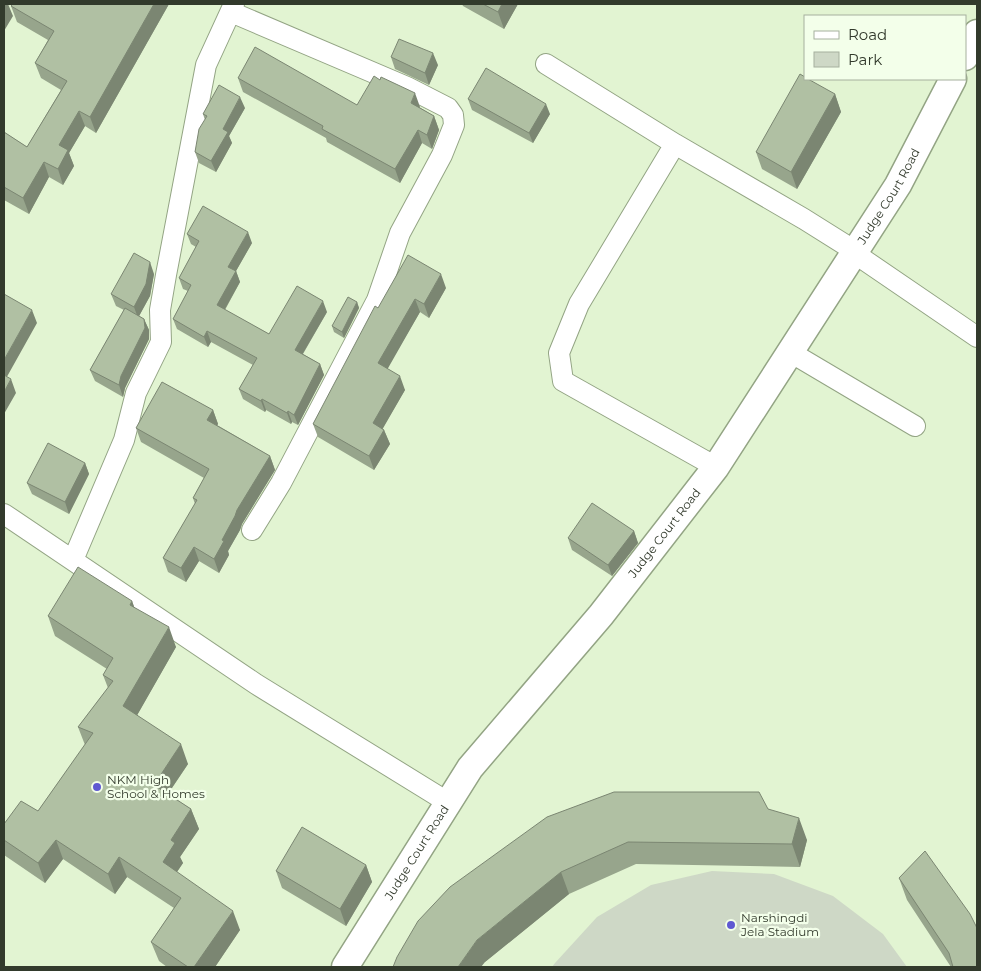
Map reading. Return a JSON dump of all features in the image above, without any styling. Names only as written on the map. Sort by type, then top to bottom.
[{"type":"street","points":[[73,560],[124,440],[136,393],[161,342],[160,310],[206,65],[232,8],[407,87],[448,108],[454,115],[454,125],[442,155],[400,233],[377,300],[281,483],[252,530]]},
{"type":"street","points":[[966,55],[977,33]]},
{"type":"street","points":[[546,64],[675,144],[855,251],[854,253],[977,337]]},
{"type":"street","name":"Judge Court Road","points":[[345,967],[470,768],[602,615],[716,467],[898,185],[952,80]]},
{"type":"street","points":[[675,144],[579,304],[559,353],[563,381],[716,467]]},
{"type":"street","points":[[790,352],[916,426]]},
{"type":"street","points":[[4,514],[256,684],[449,803]]},
{"type":"green space","name":"Narshingdi Jela Stadium","points":[[712,871],[774,874],[833,896],[883,934],[907,967],[552,967],[597,917],[651,885]]},
{"type":"building","points":[[13,4],[154,4],[90,117],[79,111],[59,145],[68,150],[58,169],[44,162],[23,198],[4,187],[4,132],[27,147],[67,81],[35,63],[54,31],[11,6]]},
{"type":"building","points":[[483,4],[502,4],[498,12]]},
{"type":"building","points":[[399,39],[433,53],[425,73],[391,57]]},
{"type":"building","points":[[255,47],[357,105],[374,76],[380,80],[381,77],[415,93],[411,103],[434,116],[427,135],[418,130],[395,169],[322,129],[323,126],[238,78]]},
{"type":"building","points":[[486,68],[546,104],[529,133],[468,99]]},
{"type":"building","points":[[800,74],[804,76],[804,80],[810,80],[835,94],[791,172],[756,152]]},
{"type":"building","points":[[219,85],[240,97],[223,129],[228,132],[211,161],[195,152],[199,129],[207,116],[203,114]]},
{"type":"building","points":[[203,206],[248,232],[228,267],[236,271],[217,305],[269,334],[297,286],[323,301],[295,350],[320,364],[294,415],[239,389],[257,358],[207,331],[204,337],[173,319],[191,285],[179,278],[199,241],[187,234]]},
{"type":"building","points":[[134,253],[150,262],[146,284],[134,307],[111,294]]},
{"type":"building","points":[[408,255],[441,274],[424,304],[415,299],[378,363],[400,376],[373,423],[384,430],[369,456],[313,424],[375,306],[378,308]]},
{"type":"building","points":[[4,294],[32,310],[4,360]]},
{"type":"building","points":[[348,297],[357,302],[342,332],[332,326]]},
{"type":"building","points":[[125,308],[144,319],[145,328],[121,376],[119,385],[90,370]]},
{"type":"building","points":[[4,375],[11,379],[4,392]]},
{"type":"building","points":[[162,382],[213,410],[207,420],[270,456],[237,510],[214,559],[194,547],[181,568],[163,558],[197,500],[193,498],[209,469],[136,428]]},
{"type":"building","points":[[48,443],[85,463],[65,502],[27,483]]},
{"type":"building","points":[[592,503],[634,531],[608,565],[568,538]]},
{"type":"building","points":[[78,567],[132,601],[130,605],[169,627],[123,706],[181,744],[154,785],[191,809],[171,840],[175,843],[163,862],[233,911],[194,967],[188,967],[151,942],[181,898],[119,857],[108,874],[56,840],[38,863],[4,840],[4,824],[21,801],[38,811],[93,733],[78,727],[113,681],[103,675],[113,658],[48,616]]},
{"type":"building","points":[[614,792],[759,792],[768,809],[799,818],[792,844],[628,842],[561,872],[477,940],[458,967],[393,967],[418,921],[450,887],[547,817]]},
{"type":"building","points":[[302,827],[366,865],[340,909],[276,871]]},
{"type":"building","points":[[925,851],[970,914],[977,928],[977,967],[953,967],[949,953],[899,878]]},
{"type":"place","name":"NKM High School & Homes","points":[[97,787]]},
{"type":"place","name":"Narshingdi Jela Stadium","points":[[731,925]]}]
